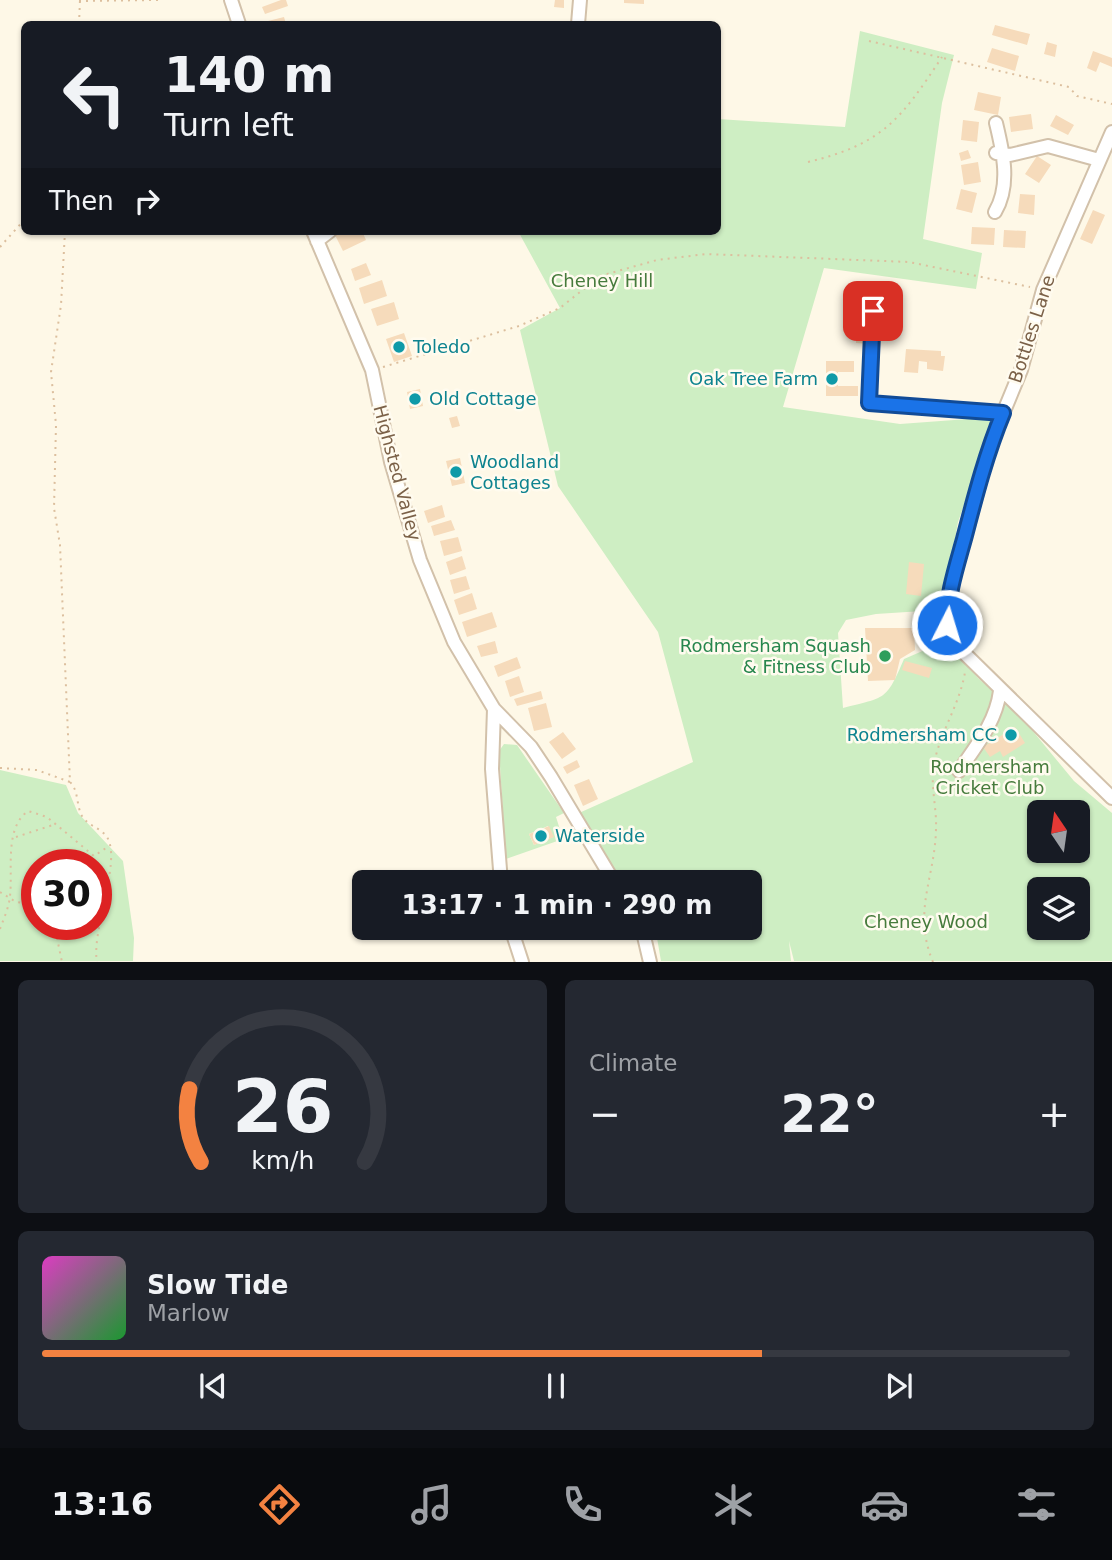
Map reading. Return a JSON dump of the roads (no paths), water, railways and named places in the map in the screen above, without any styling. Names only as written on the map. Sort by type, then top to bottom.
[{"type":"street","points":[[231,0],[238,21]]},
{"type":"street","points":[[578,21],[579,0]]},
{"type":"street","points":[[995,212],[1004,191],[996,123]]},
{"type":"street","name":"Bottles Lane","points":[[1112,132],[1043,290],[1021,370],[990,445],[947,602],[947,625],[956,645],[1112,798]]},
{"type":"street","points":[[1000,154],[1048,146],[1099,160]]},
{"type":"street","name":"Highsted Valley","points":[[315,236],[372,370],[391,462],[420,560],[454,642],[494,709]]},
{"type":"street","points":[[873,311],[869,403],[1003,413]]},
{"type":"street","points":[[959,771],[992,721],[1000,691]]},
{"type":"street","points":[[494,709],[492,769],[500,870]]},
{"type":"street","points":[[494,709],[531,747],[607,870]]},
{"type":"street","points":[[515,940],[522,961]]},
{"type":"street","points":[[645,940],[650,961]]},
{"type":"place","name":"Toledo","points":[[399,347]]},
{"type":"place","name":"Oak Tree Farm","points":[[832,379]]},
{"type":"place","name":"Old Cottage","points":[[415,399]]},
{"type":"place","name":"Woodland Cottages","points":[[456,472]]},
{"type":"place","name":"Rodmersham Squash & Fitness Club","points":[[885,656]]},
{"type":"place","name":"Rodmersham CC","points":[[1011,735]]},
{"type":"place","name":"Waterside","points":[[541,836]]},
{"type":"park label","name":"Cheney Hill","points":[[602,281]]},
{"type":"park label","name":"Rodmersham Cricket Club","points":[[990,777]]},
{"type":"park label","name":"Cheney Wood","points":[[926,922]]}]
